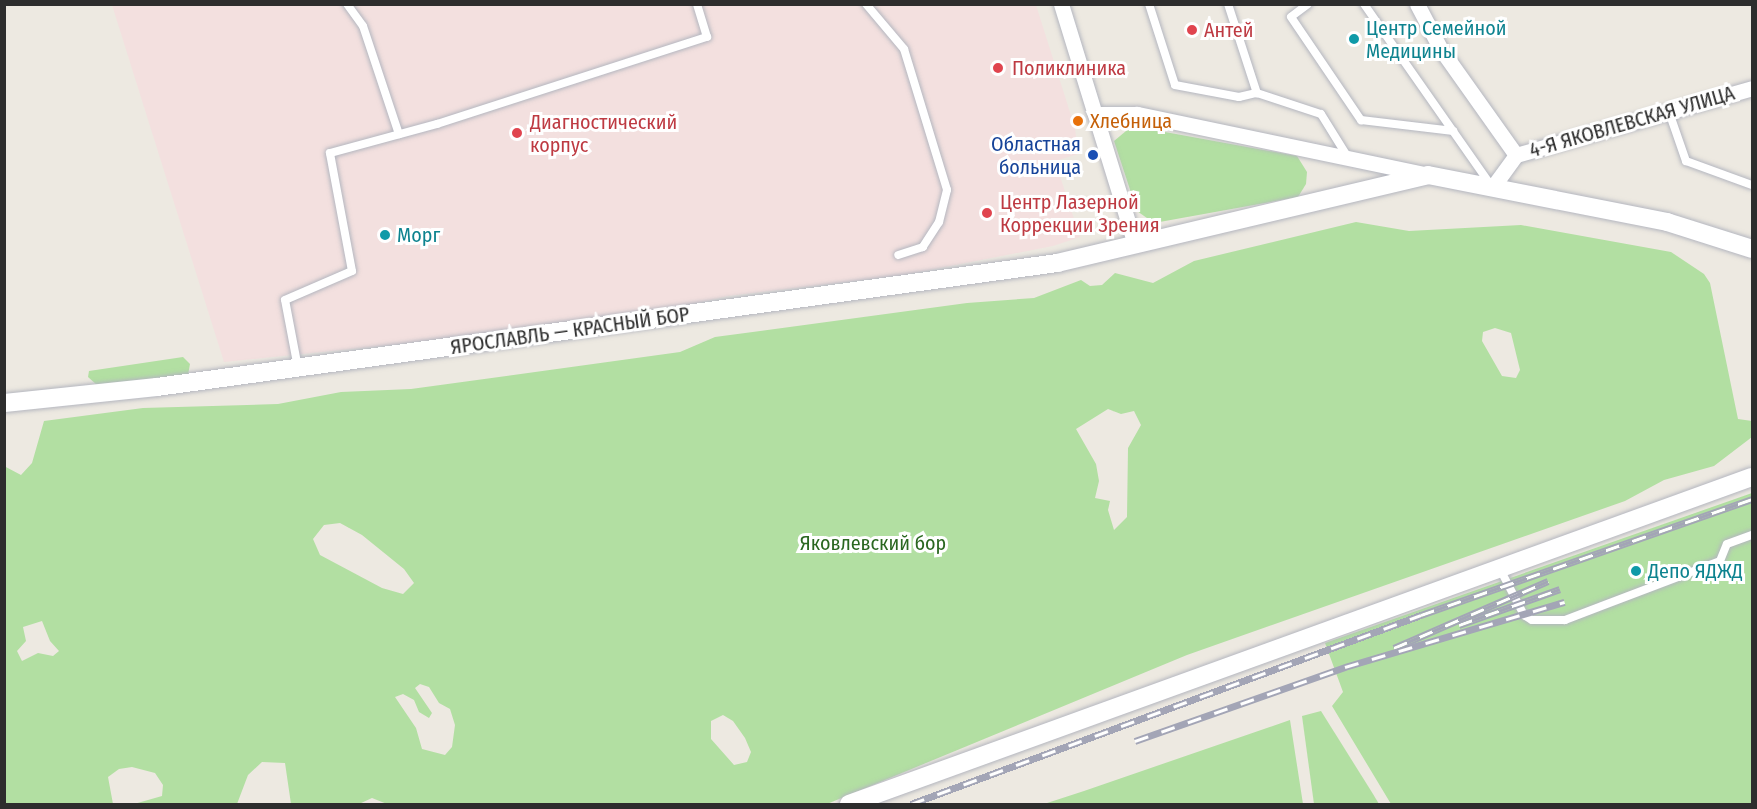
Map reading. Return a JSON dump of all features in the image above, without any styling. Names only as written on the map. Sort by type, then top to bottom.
[{"type":"street","points":[[1061,4],[1134,242]]},
{"type":"street","points":[[1417,4],[1440,48],[1516,155]]},
{"type":"street","name":"4-Я ЯКОВЛЕВСКАЯ УЛИЦА","points":[[1492,188],[1516,155],[1752,88]]},
{"type":"street","points":[[1096,114],[1137,114],[1667,222],[1752,249]]},
{"type":"street","name":"ЯРОСЛАВЛЬ — КРАСНЫЙ БОР","points":[[4,403],[298,368],[1058,263],[1134,242],[1428,175]]},
{"type":"street","points":[[849,804],[1501,571],[1752,477]]},
{"type":"lane","points":[[347,4],[363,26],[399,134]]},
{"type":"lane","points":[[298,368],[285,300],[352,271],[330,153],[399,134],[708,37],[697,4]]},
{"type":"lane","points":[[866,4],[904,49],[946,190],[939,222],[923,248],[898,255]]},
{"type":"lane","points":[[1149,4],[1175,85],[1239,97],[1257,93],[1321,114],[1347,158]]},
{"type":"lane","points":[[1228,4],[1257,93]]},
{"type":"lane","points":[[1308,4],[1291,17],[1361,120],[1453,131]]},
{"type":"lane","points":[[1364,4],[1492,188]]},
{"type":"lane","points":[[1669,112],[1686,161],[1752,185]]},
{"type":"lane","points":[[1501,571],[1524,615],[1532,620],[1565,620],[1720,561],[1727,544],[1752,535]]},
{"type":"shaded area","points":[[112,5],[1036,5],[1075,128],[1078,154],[1055,161],[1080,237],[1053,246],[904,275],[728,296],[675,308],[410,343],[224,362]]},
{"type":"green space","points":[[1132,126],[1297,156],[1307,172],[1306,184],[1298,197],[1154,223],[1137,211],[1114,141]]},
{"type":"green space","name":"Яковлевский бор","points":[[1356,222],[1409,231],[1521,225],[1671,252],[1704,274],[1710,283],[1738,419],[1752,421],[1752,437],[1714,466],[1664,480],[1625,501],[1187,655],[827,804],[387,804],[372,798],[359,804],[291,804],[285,763],[262,762],[248,775],[237,804],[134,804],[162,796],[163,785],[155,773],[132,767],[119,769],[108,777],[113,804],[5,804],[4,466],[21,475],[32,463],[44,421],[143,408],[278,404],[341,392],[411,389],[680,352],[715,337],[967,303],[1034,298],[1081,280],[1090,286],[1102,285],[1115,273],[1153,283],[1194,261]],"holes":[[[1495,328],[1511,333],[1520,370],[1516,378],[1502,376],[1482,341],[1483,332]],[[1108,409],[1121,414],[1134,411],[1141,425],[1128,448],[1127,517],[1114,530],[1108,510],[1110,501],[1095,498],[1099,481],[1096,464],[1076,429]],[[340,523],[362,535],[404,569],[414,583],[403,594],[382,588],[320,555],[313,539],[324,525]],[[42,621],[50,641],[59,651],[53,656],[38,653],[22,661],[17,651],[26,641],[23,627]],[[420,684],[429,687],[439,703],[450,709],[455,725],[452,747],[445,755],[422,749],[416,728],[395,697],[403,694],[414,700],[419,712],[429,718],[432,713],[415,688]],[[723,715],[733,721],[745,738],[751,752],[747,762],[734,765],[711,739],[711,721]]]},
{"type":"green space","points":[[183,357],[190,364],[188,375],[97,385],[88,377],[89,371]]},
{"type":"green space","points":[[1752,493],[1752,804],[1391,804],[1332,706],[1343,692],[1325,643]]},
{"type":"green space","points":[[1321,711],[1379,804],[1314,804],[1302,716]]},
{"type":"green space","points":[[1290,720],[1303,804],[1044,804],[1084,791]]},
{"type":"railway","points":[[911,804],[1421,615],[1752,499]]},
{"type":"railway","points":[[1394,648],[1548,581]]},
{"type":"railway","points":[[1459,625],[1560,589]]},
{"type":"railway","points":[[1135,741],[1345,667],[1565,602]]},
{"type":"place","name":"Антей","points":[[1192,30]]},
{"type":"place","name":"Центр Семейной Медицины","points":[[1354,39]]},
{"type":"place","name":"Поликлиника","points":[[998,68]]},
{"type":"place","name":"Хлебница","points":[[1078,121]]},
{"type":"place","name":"Диагностический корпус","points":[[517,133]]},
{"type":"place","name":"Областная больница","points":[[1093,155]]},
{"type":"place","name":"Центр Лазерной Коррекции Зрения","points":[[987,213]]},
{"type":"place","name":"Морг","points":[[385,235]]},
{"type":"place","name":"Депо ЯДЖД","points":[[1636,571]]}]
